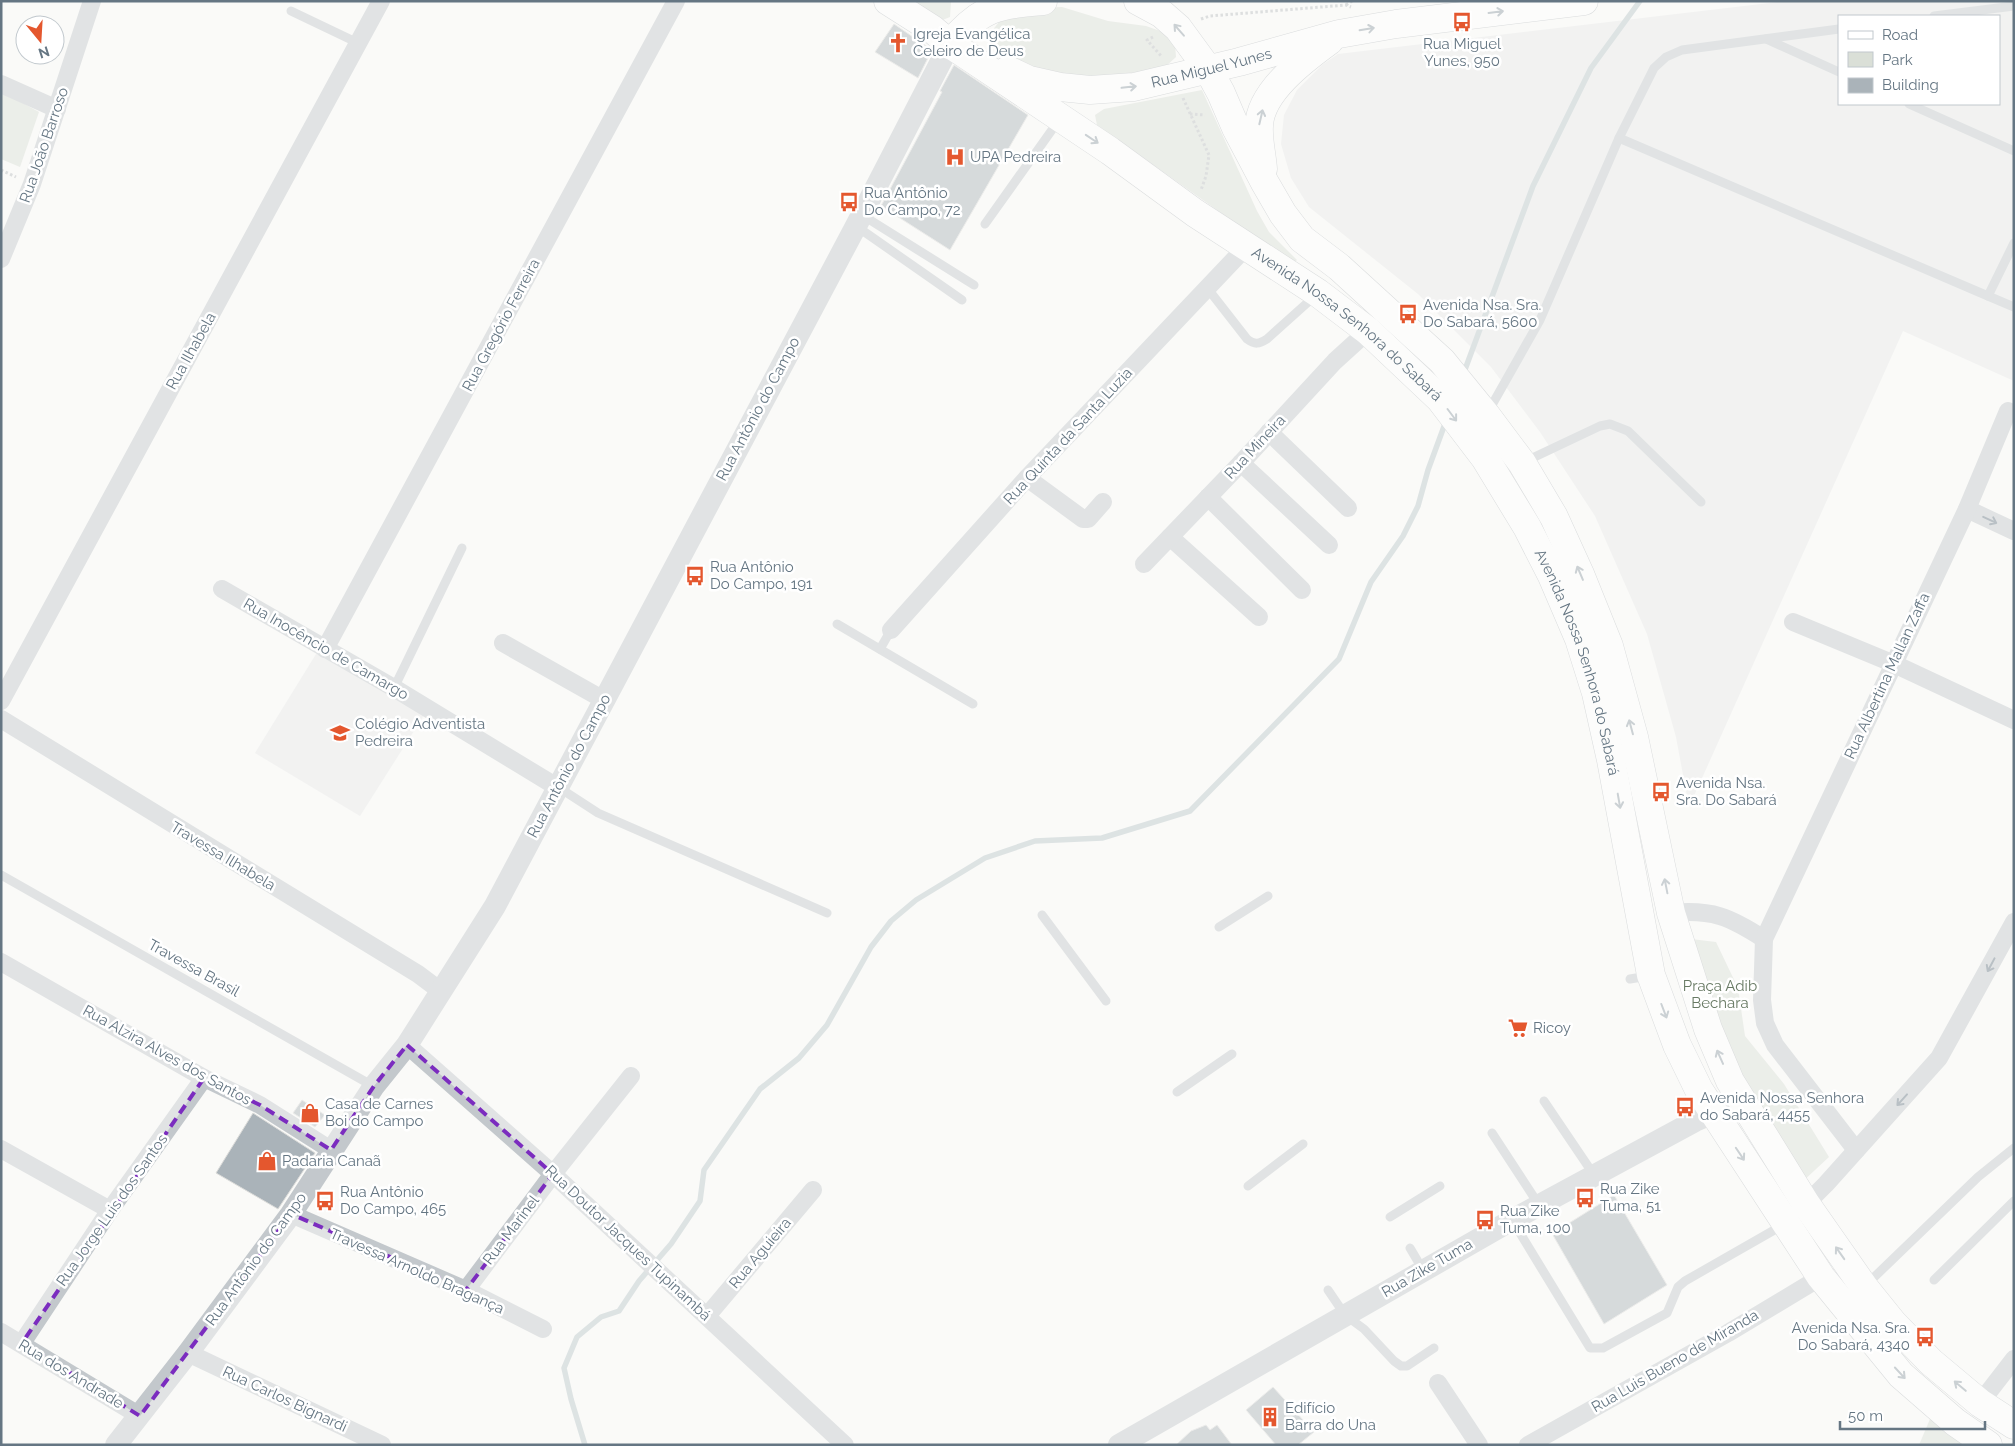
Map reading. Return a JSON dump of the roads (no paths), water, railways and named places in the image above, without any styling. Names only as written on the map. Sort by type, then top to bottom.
[{"type":"main road","points":[[888,1],[932,29],[950,44],[967,24],[987,12],[1004,5],[1043,1]]},
{"type":"main road","name":"Avenida Nossa Senhora do Sabará","points":[[1138,1],[1162,14],[1178,28],[1208,69],[1264,183],[1283,214],[1302,238],[1339,267],[1442,361],[1522,463],[1554,517],[1580,574],[1609,646],[1634,737],[1671,913],[1708,1029],[1741,1101],[1806,1204],[1864,1287],[1894,1323],[1931,1362],[1980,1403],[2014,1425]]},
{"type":"main road","name":"Rua Miguel Yunes","points":[[950,44],[1029,80],[1060,87],[1090,90],[1134,87],[1339,34],[1396,24],[1584,1]]},
{"type":"main road","points":[[1264,183],[1259,126],[1264,105],[1273,91],[1306,58],[1339,34]]},
{"type":"main road","name":"Avenida Nossa Senhora do Sabará","points":[[950,44],[1110,151],[1195,213],[1318,293],[1368,331],[1440,399],[1479,450],[1527,527],[1552,576],[1579,639],[1596,693],[1611,760],[1640,977],[1699,1090],[1821,1277],[1900,1375],[1955,1422],[1988,1445]]},
{"type":"street","name":"Rua João Barroso","points":[[1,259],[32,184],[92,1]]},
{"type":"street","name":"Rua Ilhabela","points":[[1,701],[381,1]]},
{"type":"street","name":"Rua Gregório Ferreira","points":[[325,649],[676,1]]},
{"type":"street","name":"Rua Antônio do Campo","points":[[116,1445],[188,1353],[291,1214],[374,1086],[407,1045],[495,906],[859,220],[950,44]]},
{"type":"street","points":[[1,84],[57,109]]},
{"type":"street","name":"Rua Quinta da Santa Luzia","points":[[891,630],[1027,478],[1247,246]]},
{"type":"street","name":"Rua Mineira","points":[[1144,564],[1335,361],[1368,331]]},
{"type":"street","name":"Rua Albertina Mallan Zaffa","points":[[1764,939],[1892,663],[1967,509],[2008,411]]},
{"type":"street","points":[[1269,432],[1348,508]]},
{"type":"street","points":[[1241,463],[1329,545]]},
{"type":"street","points":[[1027,478],[1083,519],[1088,519],[1103,502]]},
{"type":"street","points":[[1208,497],[1302,590]]},
{"type":"street","points":[[1967,509],[2014,531]]},
{"type":"street","points":[[1170,537],[1259,617]]},
{"type":"street","name":"Rua Inocêncio de Camargo","points":[[222,589],[394,688],[557,787]]},
{"type":"street","points":[[1794,622],[1892,663],[2014,720]]},
{"type":"street","points":[[503,643],[604,700]]},
{"type":"street","name":"Travessa Ilhabela","points":[[2,721],[418,974],[442,992]]},
{"type":"street","points":[[1671,913],[1694,911],[1728,917],[1764,939],[1762,1000],[1765,1023],[1774,1046],[1856,1150]]},
{"type":"street","points":[[1786,1223],[1806,1204],[1939,1058],[2014,922]]},
{"type":"street","name":"Rua Alzira Alves dos Santos","points":[[1,962],[204,1078],[260,1105],[331,1150]]},
{"type":"street","name":"Rua Doutor Jacques Tupinambá","points":[[407,1045],[553,1174],[845,1445]]},
{"type":"street","name":"Rua Marinel","points":[[466,1290],[553,1174],[631,1076]]},
{"type":"street","name":"Rua Jorge Luis dos Santos","points":[[22,1343],[110,1210],[204,1078]]},
{"type":"street","name":"Rua Zike Tuma","points":[[1119,1445],[1539,1205],[1713,1113],[1741,1101]]},
{"type":"street","points":[[1,1149],[110,1210]]},
{"type":"street","name":"Rua Aguieira","points":[[707,1316],[813,1190]]},
{"type":"street","name":"Travessa Arnoldo Bragança","points":[[291,1214],[466,1290],[543,1329]]},
{"type":"street","name":"Rua Luis Bueno de Miranda","points":[[1528,1445],[1728,1333],[1821,1277]]},
{"type":"street","name":"Rua dos Andrade","points":[[1,1332],[140,1416]]},
{"type":"street","name":"Rua Carlos Bignardi","points":[[188,1353],[382,1445]]},
{"type":"street","points":[[1980,1403],[2014,1359]]},
{"type":"street","points":[[1438,1383],[1479,1445]]},
{"type":"lane","points":[[1942,15],[2014,6]]},
{"type":"lane","points":[[291,11],[358,43]]},
{"type":"lane","points":[[1486,415],[1540,320],[1619,138],[1654,68],[1666,56],[1682,50],[1838,29]]},
{"type":"lane","points":[[1766,39],[1838,72]]},
{"type":"lane","points":[[1911,105],[2014,151]]},
{"type":"lane","points":[[985,224],[1060,118]]},
{"type":"lane","points":[[1619,138],[2014,307]]},
{"type":"lane","points":[[859,220],[974,285]]},
{"type":"lane","points":[[859,220],[962,300]]},
{"type":"lane","points":[[1988,296],[2014,243]]},
{"type":"lane","points":[[1208,289],[1253,344],[1261,343],[1268,339],[1318,293]]},
{"type":"lane","points":[[1522,463],[1600,426],[1610,424],[1628,432],[1701,502]]},
{"type":"lane","points":[[394,688],[462,548]]},
{"type":"lane","points":[[837,624],[973,704]]},
{"type":"lane","points":[[880,649],[891,630]]},
{"type":"lane","points":[[557,787],[598,813],[827,913]]},
{"type":"lane","name":"Travessa Brasil","points":[[1,875],[374,1086]]},
{"type":"lane","points":[[1219,927],[1268,896]]},
{"type":"lane","points":[[1042,915],[1106,1001]]},
{"type":"lane","points":[[1177,1092],[1232,1054]]},
{"type":"lane","points":[[1544,1101],[1594,1175]]},
{"type":"lane","points":[[1492,1132],[1539,1205]]},
{"type":"lane","points":[[1248,1186],[1303,1144]]},
{"type":"lane","points":[[1864,1287],[1978,1177],[2014,1148]]},
{"type":"lane","points":[[1390,1217],[1440,1186]]},
{"type":"lane","points":[[1934,1280],[2014,1201]]},
{"type":"lane","points":[[1512,1220],[1590,1348],[1596,1350],[1667,1313],[1678,1287],[1685,1281],[1786,1223]]},
{"type":"lane","points":[[1410,1248],[1423,1270]]},
{"type":"lane","points":[[1328,1290],[1345,1315],[1364,1329],[1401,1366],[1406,1366],[1434,1348]]},
{"type":"waterway","points":[[1463,375],[1533,186],[1591,68],[1640,1]]},
{"type":"waterway","points":[[585,1445],[564,1368],[577,1337],[601,1317],[619,1311],[639,1281],[671,1244],[700,1201],[704,1170],[760,1089],[799,1058],[827,1025],[871,947],[891,921],[916,900],[985,858],[1035,841],[1102,838],[1190,811],[1339,659],[1371,582],[1403,536],[1418,506],[1428,470],[1446,421]]},
{"type":"place","name":"Rua Miguel Yunes, 950","points":[[1462,22]]},
{"type":"place","name":"Igreja Evangélica Celeiro de Deus","points":[[898,43]]},
{"type":"place","name":"UPA Pedreira","points":[[955,157]]},
{"type":"place","name":"Rua Antônio Do Campo, 72","points":[[849,202]]},
{"type":"place","name":"Avenida Nsa. Sra. Do Sabará, 5600","points":[[1408,314]]},
{"type":"place","name":"Rua Antônio Do Campo, 191","points":[[695,576]]},
{"type":"place","name":"Colégio Adventista Pedreira","points":[[340,733]]},
{"type":"place","name":"Avenida Nsa. Sra. Do Sabará","points":[[1661,792]]},
{"type":"place","name":"Ricoy","points":[[1518,1028]]},
{"type":"place","name":"Avenida Nossa Senhora do Sabará, 4455","points":[[1685,1107]]},
{"type":"place","name":"Casa de Carnes Boi do Campo","points":[[310,1113]]},
{"type":"place","name":"Padaria Canaã","points":[[267,1161]]},
{"type":"place","name":"Rua Zike Tuma, 51","points":[[1585,1198]]},
{"type":"place","name":"Rua Antônio Do Campo, 465","points":[[325,1201]]},
{"type":"place","name":"Rua Zike Tuma, 100","points":[[1485,1220]]},
{"type":"place","name":"Avenida Nsa. Sra. Do Sabará, 4340","points":[[1925,1337]]},
{"type":"place","name":"Edifício Barra do Una","points":[[1270,1417]]},
{"type":"park label","name":"Praça Adib Bechara","points":[[1720,994]]}]
